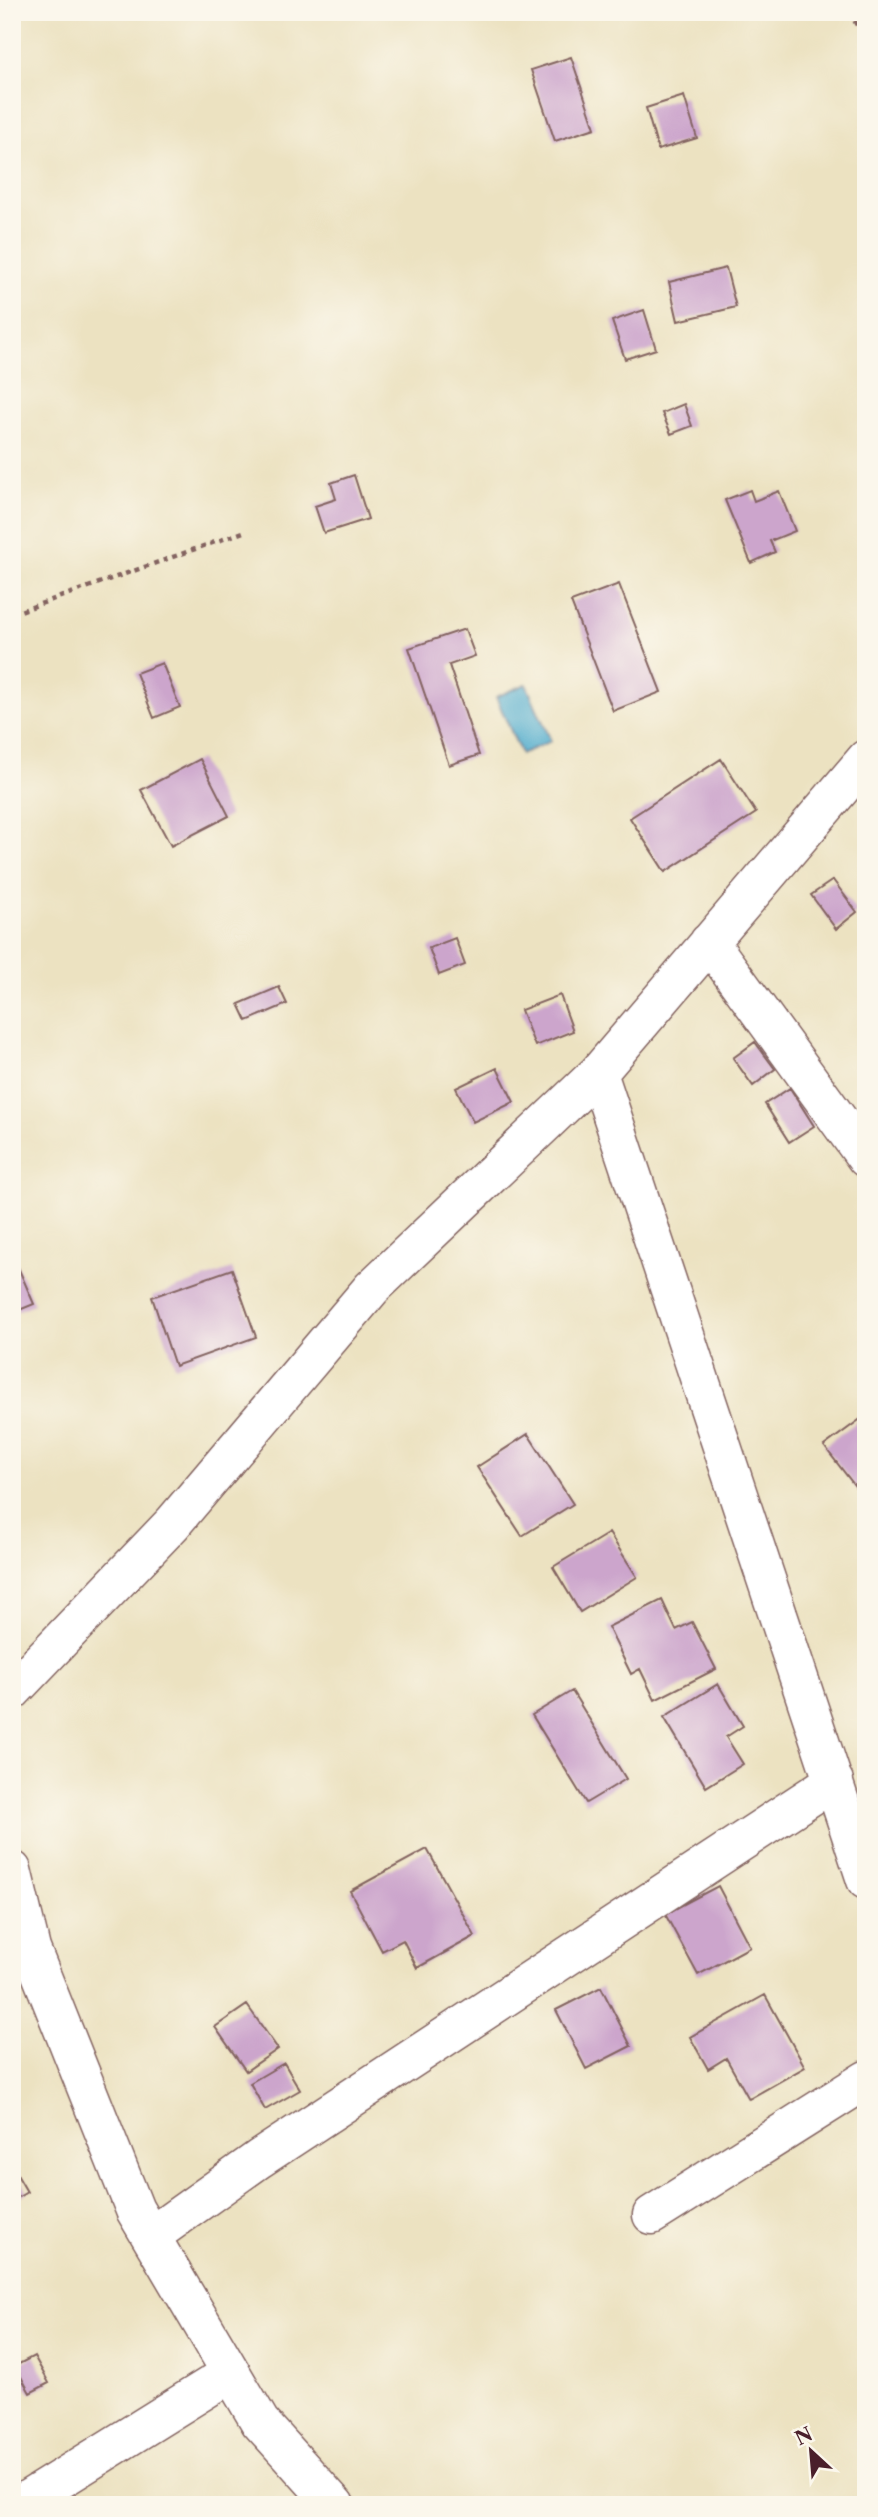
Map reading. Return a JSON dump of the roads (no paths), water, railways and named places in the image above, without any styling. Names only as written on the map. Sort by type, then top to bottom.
[{"type":"street","points":[[12,1691],[173,1523],[373,1288],[598,1073],[866,759]]},
{"type":"street","points":[[709,942],[866,1158]]},
{"type":"street","points":[[598,1073],[866,1880]]},
{"type":"street","points":[[151,2236],[259,2159],[834,1781]]},
{"type":"street","points":[[12,1870],[31,1949],[135,2210],[260,2422],[334,2505]]},
{"type":"street","points":[[652,2215],[866,2080]]},
{"type":"street","points":[[19,2505],[231,2372]]},
{"type":"water","points":[[526,684],[551,741],[521,754],[496,697]]}]
